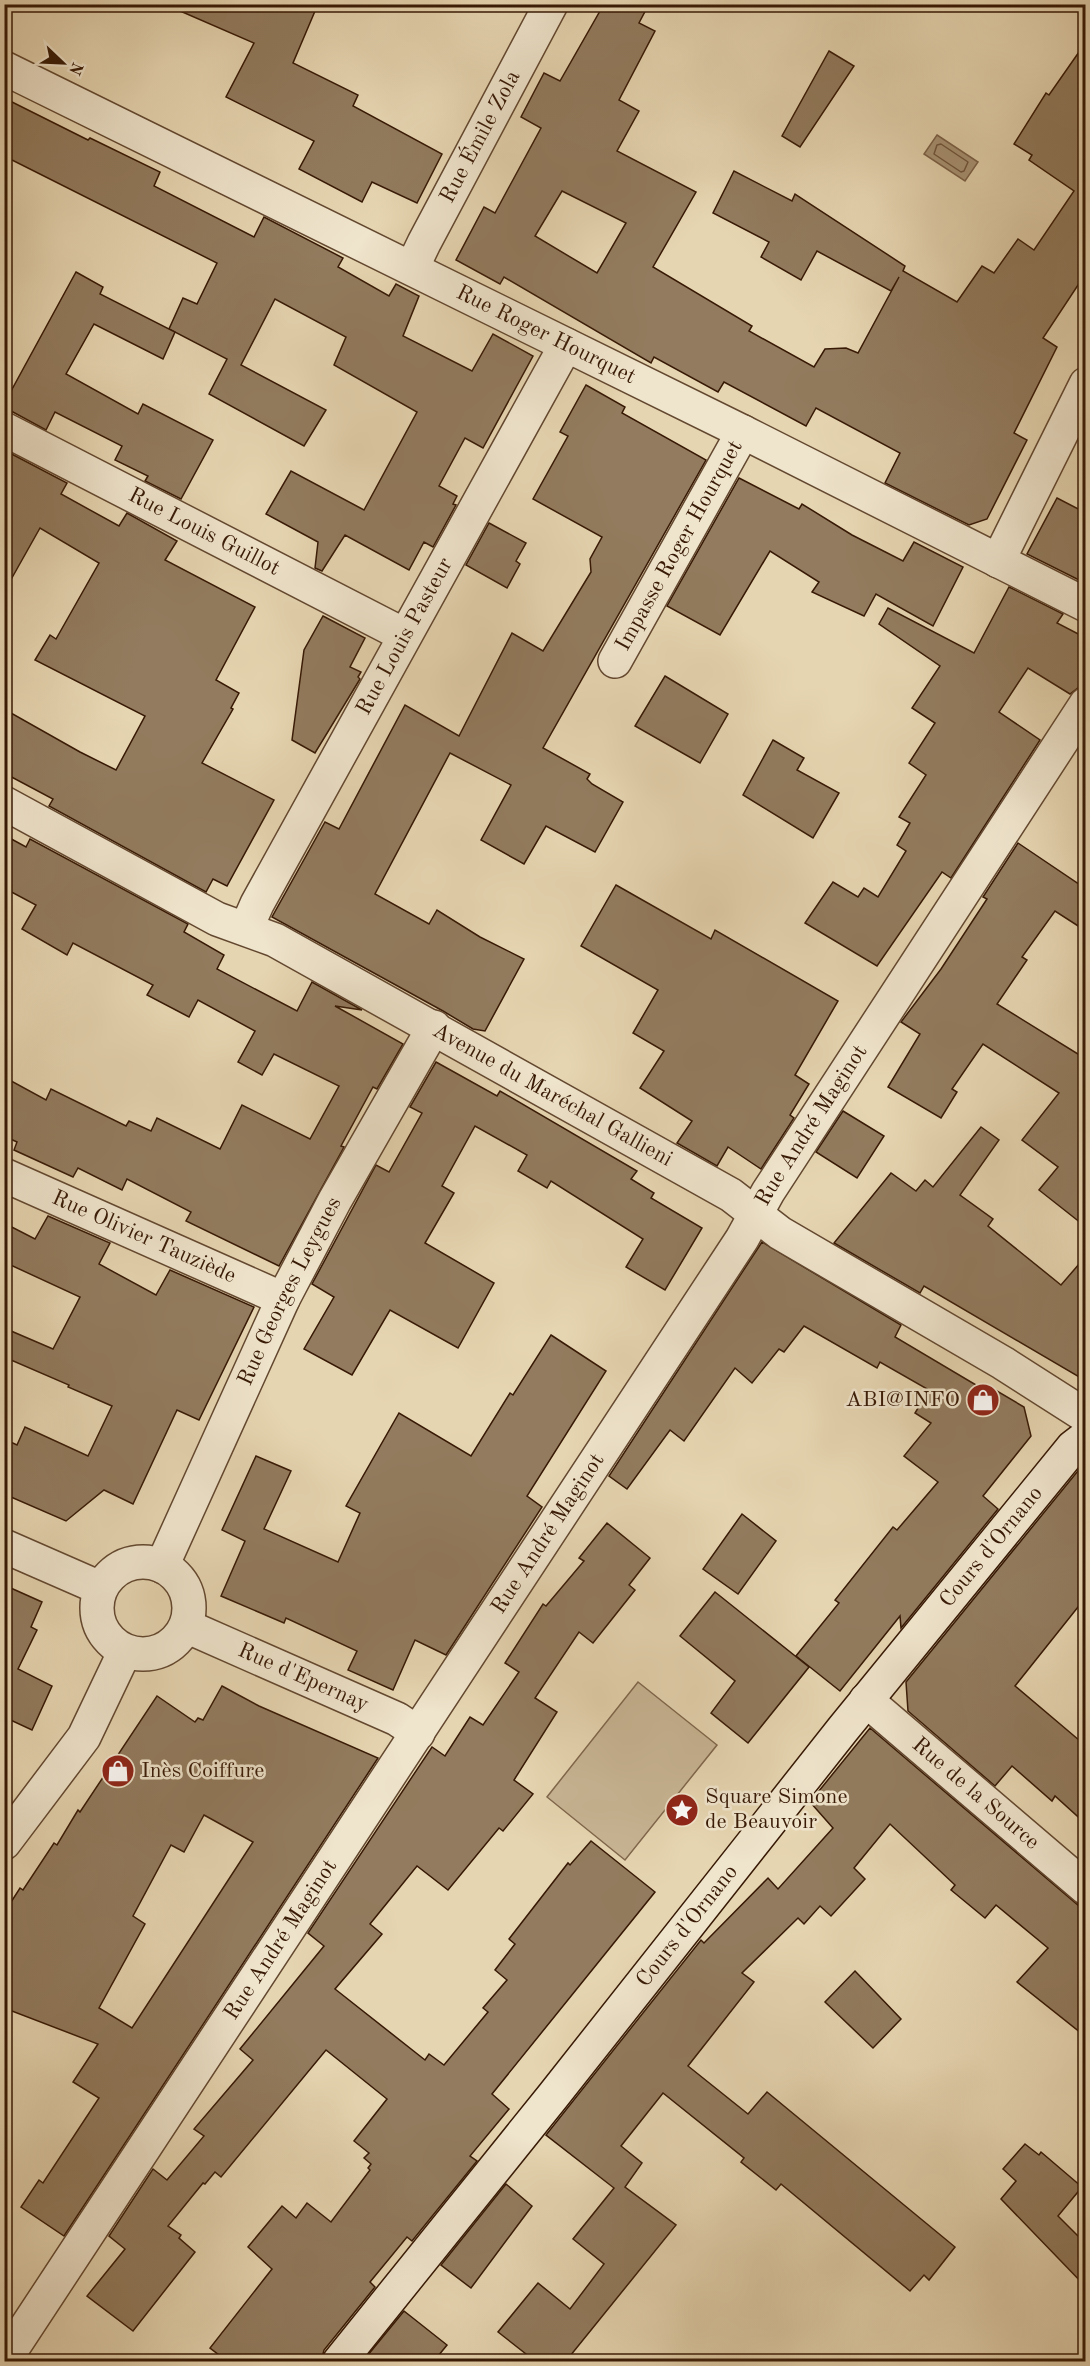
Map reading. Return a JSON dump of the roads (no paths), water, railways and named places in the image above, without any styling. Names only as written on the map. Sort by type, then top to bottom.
[{"type":"street","name":"Rue Émile Zola","points":[[412,268],[550,4]]},
{"type":"street","name":"Rue Roger Hourquet","points":[[4,68],[743,432],[1086,605]]},
{"type":"street","name":"Rue Louis Pasteur","points":[[246,929],[257,903],[566,345]]},
{"type":"street","points":[[998,561],[1086,384]]},
{"type":"street","name":"Rue Louis Guillot","points":[[4,429],[404,635]]},
{"type":"street","name":"Impasse Roger Hourquet","points":[[615,661],[743,432]]},
{"type":"street","name":"Rue André Maginot","points":[[4,2361],[757,1215],[768,1192],[1086,704]]},
{"type":"street","name":"Avenue du Maréchal Gallieni","points":[[4,803],[217,919],[275,940],[731,1195],[780,1233],[1003,1363],[1086,1416]]},
{"type":"street","name":"Rue Georges Leygues","points":[[162,1566],[283,1299],[335,1200],[434,1027]]},
{"type":"street","name":"Rue Olivier Tauziède","points":[[4,1174],[283,1299]]},
{"type":"street","name":"Cours d'Ornano","points":[[339,2361],[553,2096],[866,1700],[1073,1447],[1086,1437]]},
{"type":"street","points":[[4,1546],[100,1588]]},
{"type":"street","points":[[134,1562],[149,1562],[162,1566],[175,1574],[183,1585],[188,1598],[189,1612],[186,1626],[167,1648],[154,1653],[139,1654],[125,1651],[112,1643],[102,1632],[97,1610],[100,1588],[120,1567],[134,1562]]},
{"type":"street","name":"Rue d'Epernay","points":[[186,1626],[396,1719],[418,1733]]},
{"type":"street","points":[[4,1843],[84,1737],[125,1651]]},
{"type":"street","name":"Rue de la Source","points":[[866,1700],[1086,1888]]},
{"type":"water","points":[[937,135],[978,162],[965,181],[924,154]]},
{"type":"place","name":"ABI@INFO","points":[[983,1400]]},
{"type":"place","name":"Inès Coiffure","points":[[118,1771]]},
{"type":"place","name":"Square Simone de Beauvoir","points":[[682,1810]]}]
